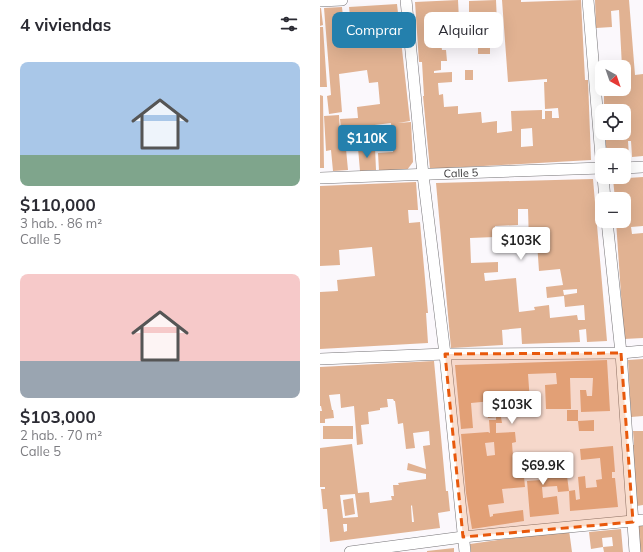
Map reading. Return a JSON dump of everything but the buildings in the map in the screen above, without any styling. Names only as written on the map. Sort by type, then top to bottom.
[{"type":"street","points":[[320,1],[342,0]]},
{"type":"street","points":[[406,0],[423,175],[445,354],[465,552]]},
{"type":"street","points":[[588,0],[600,148]]},
{"type":"street","points":[[631,168],[643,167]]},
{"type":"street","name":"Calle 5","points":[[320,178],[595,169]]},
{"type":"street","points":[[609,228],[638,521],[635,552]]},
{"type":"street","points":[[320,359],[445,354],[621,353],[643,351]]},
{"type":"street","points":[[350,552],[464,537],[638,521]]},
{"type":"highlighted area","points":[[621,353],[633,522],[463,537],[445,354]]}]
